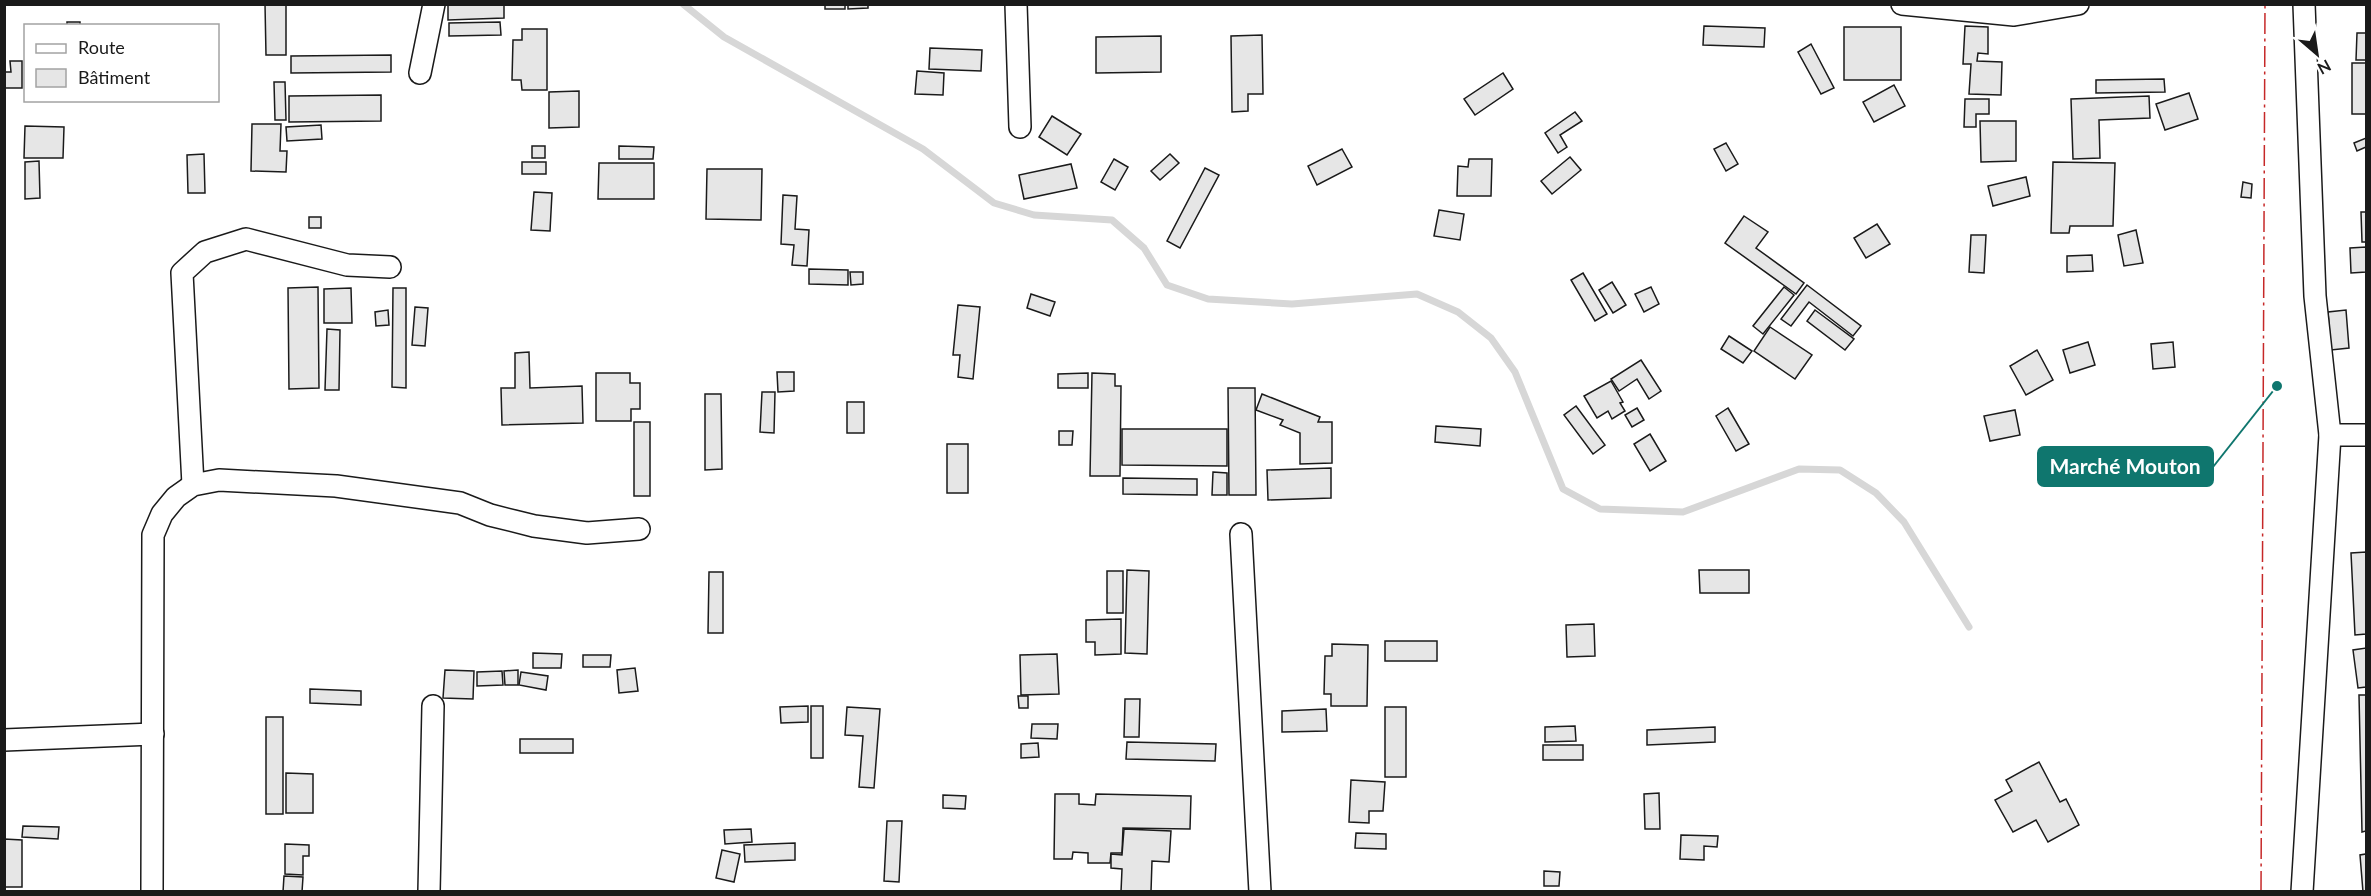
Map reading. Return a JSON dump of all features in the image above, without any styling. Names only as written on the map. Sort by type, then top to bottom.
[{"type":"street","points":[[420,73],[434,4]]},
{"type":"street","points":[[1016,4],[1020,127]]},
{"type":"street","points":[[1902,4],[2014,15],[2078,4]]},
{"type":"street","points":[[2302,891],[2330,435],[2315,296],[2304,4]]},
{"type":"street","points":[[193,484],[182,273],[205,252],[246,239],[347,265],[390,267]]},
{"type":"street","points":[[2330,435],[2367,435]]},
{"type":"street","points":[[152,891],[153,535],[162,514],[176,496],[193,484],[219,480],[336,486],[460,503],[490,515],[534,526],[587,533],[639,529]]},
{"type":"street","points":[[1241,534],[1260,891]]},
{"type":"street","points":[[429,891],[433,706]]},
{"type":"street","points":[[4,740],[153,734]]},
{"type":"building","points":[[265,4],[286,4],[286,55],[266,55]]},
{"type":"building","points":[[448,4],[504,4],[504,18],[448,20]]},
{"type":"building","points":[[825,4],[845,4],[845,9],[825,9]]},
{"type":"building","points":[[848,4],[868,4],[868,8],[848,9]]},
{"type":"building","points":[[67,22],[80,22],[80,24],[67,24]]},
{"type":"building","points":[[500,22],[501,35],[449,36],[449,23]]},
{"type":"building","points":[[1704,26],[1765,28],[1764,47],[1703,45]]},
{"type":"building","points":[[1965,26],[1988,27],[1988,54],[1978,53],[1977,61],[2002,62],[2001,95],[1969,94],[1971,64],[1963,64]]},
{"type":"building","points":[[1844,27],[1901,27],[1901,80],[1844,80]]},
{"type":"building","points":[[522,29],[547,29],[547,90],[522,90],[521,80],[512,80],[513,40],[522,40]]},
{"type":"building","points":[[2357,33],[2366,33],[2366,60],[2356,60]]},
{"type":"building","points":[[1262,35],[1263,94],[1248,94],[1248,111],[1232,112],[1231,36]]},
{"type":"building","points":[[1161,36],[1161,72],[1096,73],[1096,37]]},
{"type":"building","points":[[1811,44],[1834,88],[1821,94],[1798,52]]},
{"type":"building","points":[[930,48],[982,50],[981,71],[929,69]]},
{"type":"building","points":[[391,55],[391,72],[291,73],[291,56]]},
{"type":"building","points":[[10,61],[22,61],[22,88],[4,88],[4,72],[11,72]]},
{"type":"building","points":[[2352,63],[2366,63],[2366,114],[2352,114]]},
{"type":"building","points":[[917,71],[944,73],[943,95],[915,94]]},
{"type":"building","points":[[1503,73],[1513,89],[1475,115],[1464,99]]},
{"type":"building","points":[[2164,79],[2165,92],[2096,93],[2096,80]]},
{"type":"building","points":[[274,82],[285,82],[286,120],[275,120]]},
{"type":"building","points":[[1894,85],[1905,106],[1874,122],[1863,102]]},
{"type":"building","points":[[579,91],[579,127],[549,128],[549,92]]},
{"type":"building","points":[[2189,93],[2198,119],[2165,130],[2156,104]]},
{"type":"building","points":[[381,95],[381,121],[289,122],[289,96]]},
{"type":"building","points":[[2149,96],[2150,118],[2099,120],[2100,158],[2073,159],[2071,99]]},
{"type":"building","points":[[1965,99],[1989,99],[1989,114],[1976,114],[1976,127],[1964,127]]},
{"type":"building","points":[[1575,112],[1582,121],[1560,135],[1567,147],[1558,153],[1545,133]]},
{"type":"building","points":[[1052,116],[1081,134],[1067,155],[1039,137]]},
{"type":"building","points":[[1980,121],[2016,121],[2016,161],[1981,162]]},
{"type":"building","points":[[252,124],[281,124],[280,151],[287,151],[286,172],[251,171]]},
{"type":"building","points":[[321,125],[322,139],[287,141],[286,127]]},
{"type":"building","points":[[25,126],[64,127],[63,158],[24,158]]},
{"type":"building","points":[[2366,138],[2366,147],[2357,151],[2354,143]]},
{"type":"building","points":[[1726,143],[1738,164],[1726,171],[1714,149]]},
{"type":"building","points":[[532,146],[545,146],[545,158],[532,158]]},
{"type":"building","points":[[619,146],[654,147],[653,159],[619,159]]},
{"type":"building","points":[[1342,149],[1352,167],[1317,185],[1308,166]]},
{"type":"building","points":[[204,154],[205,193],[188,193],[187,155]]},
{"type":"building","points":[[1170,154],[1179,163],[1160,180],[1151,171]]},
{"type":"building","points":[[1570,157],[1581,170],[1552,194],[1541,181]]},
{"type":"building","points":[[1114,159],[1128,167],[1115,190],[1101,182]]},
{"type":"building","points":[[1469,159],[1492,159],[1491,196],[1457,196],[1458,166],[1468,167]]},
{"type":"building","points":[[39,161],[40,198],[25,199],[25,162]]},
{"type":"building","points":[[522,162],[546,162],[546,174],[522,174]]},
{"type":"building","points":[[2053,162],[2115,163],[2113,226],[2070,226],[2069,233],[2051,233]]},
{"type":"building","points":[[599,163],[654,163],[654,199],[598,199]]},
{"type":"building","points":[[1071,164],[1077,188],[1024,199],[1019,175]]},
{"type":"building","points":[[1205,168],[1219,175],[1180,248],[1167,241]]},
{"type":"building","points":[[707,169],[762,169],[761,220],[706,219]]},
{"type":"building","points":[[2026,177],[2030,196],[1993,206],[1988,186]]},
{"type":"building","points":[[2243,182],[2252,184],[2251,198],[2241,197]]},
{"type":"building","points":[[534,192],[552,193],[550,231],[531,230]]},
{"type":"building","points":[[783,195],[797,196],[795,229],[809,230],[807,266],[792,265],[794,245],[781,244]]},
{"type":"building","points":[[1439,210],[1464,214],[1460,240],[1434,236]]},
{"type":"building","points":[[2361,212],[2366,212],[2366,242],[2362,242]]},
{"type":"building","points":[[1744,216],[1768,232],[1756,248],[1804,283],[1796,294],[1725,243]]},
{"type":"building","points":[[309,217],[321,217],[321,228],[309,228]]},
{"type":"building","points":[[1877,224],[1890,244],[1866,258],[1854,238]]},
{"type":"building","points":[[2136,230],[2143,263],[2124,266],[2118,235]]},
{"type":"building","points":[[1971,235],[1986,235],[1984,273],[1969,272]]},
{"type":"building","points":[[2366,247],[2366,272],[2351,273],[2350,248]]},
{"type":"building","points":[[2092,255],[2093,271],[2067,272],[2067,256]]},
{"type":"building","points":[[809,269],[848,270],[848,285],[809,284]]},
{"type":"building","points":[[850,272],[863,272],[863,284],[851,285]]},
{"type":"building","points":[[1583,273],[1607,314],[1595,321],[1571,280]]},
{"type":"building","points":[[1612,282],[1626,305],[1613,313],[1599,290]]},
{"type":"building","points":[[1807,285],[1861,326],[1853,336],[1809,302],[1791,326],[1781,319]]},
{"type":"building","points":[[318,287],[319,388],[289,389],[288,288]]},
{"type":"building","points":[[1651,287],[1659,304],[1644,312],[1635,294]]},
{"type":"building","points":[[1784,287],[1794,295],[1763,334],[1753,326]]},
{"type":"building","points":[[351,288],[352,323],[324,323],[324,289]]},
{"type":"building","points":[[393,288],[406,288],[406,388],[392,387]]},
{"type":"building","points":[[1031,294],[1055,302],[1050,316],[1027,308]]},
{"type":"building","points":[[958,305],[980,307],[973,379],[958,377],[960,355],[953,355]]},
{"type":"building","points":[[415,307],[428,308],[425,346],[412,345]]},
{"type":"building","points":[[388,310],[389,325],[376,326],[375,312]]},
{"type":"building","points":[[1815,310],[1854,339],[1845,350],[1807,321]]},
{"type":"building","points":[[2346,310],[2349,348],[2331,350],[2328,312]]},
{"type":"building","points":[[1770,327],[1812,355],[1795,379],[1754,351]]},
{"type":"building","points":[[327,329],[340,330],[339,390],[325,390]]},
{"type":"building","points":[[1729,336],[1752,351],[1743,363],[1721,349]]},
{"type":"building","points":[[2088,342],[2095,365],[2070,373],[2063,350]]},
{"type":"building","points":[[2173,342],[2175,367],[2153,369],[2151,344]]},
{"type":"building","points":[[2037,350],[2053,380],[2026,395],[2010,366]]},
{"type":"building","points":[[529,352],[530,388],[582,386],[583,423],[502,425],[501,388],[515,388],[515,353]]},
{"type":"building","points":[[1641,360],[1661,391],[1649,399],[1637,379],[1619,391],[1611,379]]},
{"type":"building","points":[[777,372],[794,372],[794,391],[778,392]]},
{"type":"building","points":[[596,373],[630,373],[630,383],[640,383],[640,409],[631,409],[631,421],[596,421]]},
{"type":"building","points":[[1088,373],[1088,388],[1058,388],[1058,374]]},
{"type":"building","points":[[1092,373],[1115,374],[1115,386],[1121,386],[1120,476],[1090,476]]},
{"type":"building","points":[[1611,381],[1623,402],[1620,403],[1625,411],[1612,419],[1608,411],[1597,418],[1584,396]]},
{"type":"building","points":[[1228,388],[1255,388],[1256,495],[1229,495]]},
{"type":"building","points":[[762,392],[775,392],[774,433],[760,432]]},
{"type":"building","points":[[705,394],[721,394],[722,469],[705,470]]},
{"type":"building","points":[[1262,394],[1320,417],[1318,422],[1332,422],[1332,463],[1300,464],[1300,433],[1280,425],[1283,420],[1256,410]]},
{"type":"building","points":[[847,402],[864,402],[864,433],[847,433]]},
{"type":"building","points":[[1576,406],[1605,445],[1593,454],[1564,415]]},
{"type":"building","points":[[1637,408],[1644,420],[1632,427],[1625,415]]},
{"type":"building","points":[[1728,408],[1749,444],[1736,451],[1716,416]]},
{"type":"building","points":[[2015,410],[2020,435],[1990,441],[1984,416]]},
{"type":"building","points":[[634,422],[650,422],[650,496],[634,496]]},
{"type":"building","points":[[1436,426],[1481,429],[1480,446],[1435,442]]},
{"type":"building","points":[[1122,429],[1227,429],[1227,466],[1122,465]]},
{"type":"building","points":[[1059,431],[1073,431],[1072,445],[1059,445]]},
{"type":"building","points":[[1650,434],[1666,461],[1650,471],[1634,444]]},
{"type":"building","points":[[947,444],[968,444],[968,493],[947,493]]},
{"type":"building","points":[[1331,468],[1331,498],[1268,500],[1267,470]]},
{"type":"building","points":[[1213,472],[1227,473],[1227,495],[1212,495]]},
{"type":"building","points":[[1123,478],[1197,479],[1197,495],[1123,494]]},
{"type":"building","points":[[2366,552],[2366,634],[2355,635],[2351,553]]},
{"type":"building","points":[[1127,570],[1149,571],[1147,654],[1125,653]]},
{"type":"building","points":[[1699,570],[1749,570],[1749,593],[1700,593]]},
{"type":"building","points":[[1107,571],[1123,571],[1123,613],[1107,613]]},
{"type":"building","points":[[709,572],[723,572],[723,633],[708,633]]},
{"type":"building","points":[[1121,619],[1121,654],[1095,655],[1095,642],[1086,642],[1086,620]]},
{"type":"building","points":[[1594,624],[1595,656],[1567,657],[1566,625]]},
{"type":"building","points":[[1385,641],[1437,641],[1437,661],[1385,661]]},
{"type":"building","points":[[1332,644],[1368,645],[1367,706],[1331,706],[1331,694],[1324,694],[1325,656],[1332,656]]},
{"type":"building","points":[[2366,648],[2366,687],[2358,688],[2353,650]]},
{"type":"building","points":[[533,653],[562,654],[561,668],[533,668]]},
{"type":"building","points":[[1057,654],[1059,694],[1021,695],[1020,655]]},
{"type":"building","points":[[583,655],[611,655],[610,667],[583,667]]},
{"type":"building","points":[[635,668],[638,691],[619,693],[617,670]]},
{"type":"building","points":[[445,670],[474,671],[473,699],[443,698]]},
{"type":"building","points":[[518,670],[518,685],[505,685],[504,671]]},
{"type":"building","points":[[502,671],[503,685],[477,686],[477,672]]},
{"type":"building","points":[[521,672],[548,676],[546,690],[519,685]]},
{"type":"building","points":[[310,689],[361,691],[361,705],[310,703]]},
{"type":"building","points":[[2359,695],[2366,695],[2366,831],[2362,832]]},
{"type":"building","points":[[1018,696],[1028,696],[1028,708],[1019,708]]},
{"type":"building","points":[[1125,699],[1140,699],[1139,737],[1124,737]]},
{"type":"building","points":[[808,706],[808,722],[781,723],[780,707]]},
{"type":"building","points":[[811,706],[823,706],[823,758],[811,758]]},
{"type":"building","points":[[847,707],[880,709],[874,788],[859,787],[863,736],[845,735]]},
{"type":"building","points":[[1385,707],[1406,707],[1406,777],[1385,777]]},
{"type":"building","points":[[1326,709],[1327,731],[1282,732],[1282,711]]},
{"type":"building","points":[[266,717],[283,717],[283,814],[266,814]]},
{"type":"building","points":[[1032,724],[1058,724],[1057,739],[1031,738]]},
{"type":"building","points":[[1575,726],[1576,741],[1545,742],[1545,727]]},
{"type":"building","points":[[1715,727],[1715,742],[1647,745],[1647,730]]},
{"type":"building","points":[[520,739],[573,739],[573,753],[520,753]]},
{"type":"building","points":[[1127,742],[1216,744],[1215,761],[1126,759]]},
{"type":"building","points":[[1038,743],[1039,757],[1021,758],[1021,744]]},
{"type":"building","points":[[1543,745],[1583,745],[1583,760],[1543,760]]},
{"type":"building","points":[[2039,762],[2060,802],[2066,799],[2079,825],[2048,842],[2036,820],[2013,832],[1995,800],[2012,791],[2006,780]]},
{"type":"building","points":[[286,773],[313,774],[313,813],[286,813]]},
{"type":"building","points":[[1351,780],[1385,782],[1383,811],[1369,811],[1369,823],[1349,822]]},
{"type":"building","points":[[1659,793],[1660,829],[1645,829],[1644,794]]},
{"type":"building","points":[[1055,794],[1079,794],[1079,804],[1095,805],[1096,794],[1191,796],[1190,829],[1123,828],[1122,853],[1111,853],[1110,863],[1088,863],[1088,853],[1073,852],[1072,859],[1054,859]]},
{"type":"building","points":[[943,795],[966,796],[965,809],[943,808]]},
{"type":"building","points":[[887,821],[902,821],[899,882],[884,881]]},
{"type":"building","points":[[23,826],[59,827],[58,839],[22,837]]},
{"type":"building","points":[[751,829],[752,842],[725,844],[724,830]]},
{"type":"building","points":[[1124,829],[1171,831],[1169,862],[1152,861],[1151,892],[1121,892],[1122,869],[1111,868],[1111,854],[1122,855]]},
{"type":"building","points":[[1356,833],[1386,834],[1386,849],[1355,848]]},
{"type":"building","points":[[1681,835],[1718,836],[1717,847],[1704,846],[1704,860],[1680,859]]},
{"type":"building","points":[[4,839],[22,840],[22,887],[4,887]]},
{"type":"building","points":[[795,843],[795,860],[745,862],[744,845]]},
{"type":"building","points":[[285,844],[309,845],[309,856],[303,856],[303,875],[285,874]]},
{"type":"building","points":[[722,850],[740,854],[734,882],[716,878]]},
{"type":"building","points":[[2366,854],[2366,892],[2363,892],[2360,855]]},
{"type":"building","points":[[1544,871],[1560,872],[1559,886],[1544,886]]},
{"type":"building","points":[[284,876],[303,877],[302,892],[283,892]]},
{"type":"waterway","points":[[683,4],[724,37],[923,149],[994,203],[1034,215],[1112,220],[1144,248],[1167,285],[1208,299],[1292,304],[1417,294],[1458,312],[1491,338],[1515,372],[1563,489],[1600,509],[1683,512],[1799,469],[1840,470],[1876,493],[1904,522],[1969,627]]},
{"type":"power","points":[[2261,892],[2265,4]]},
{"type":"place","name":"Marché Mouton","points":[[2277,386]]}]
